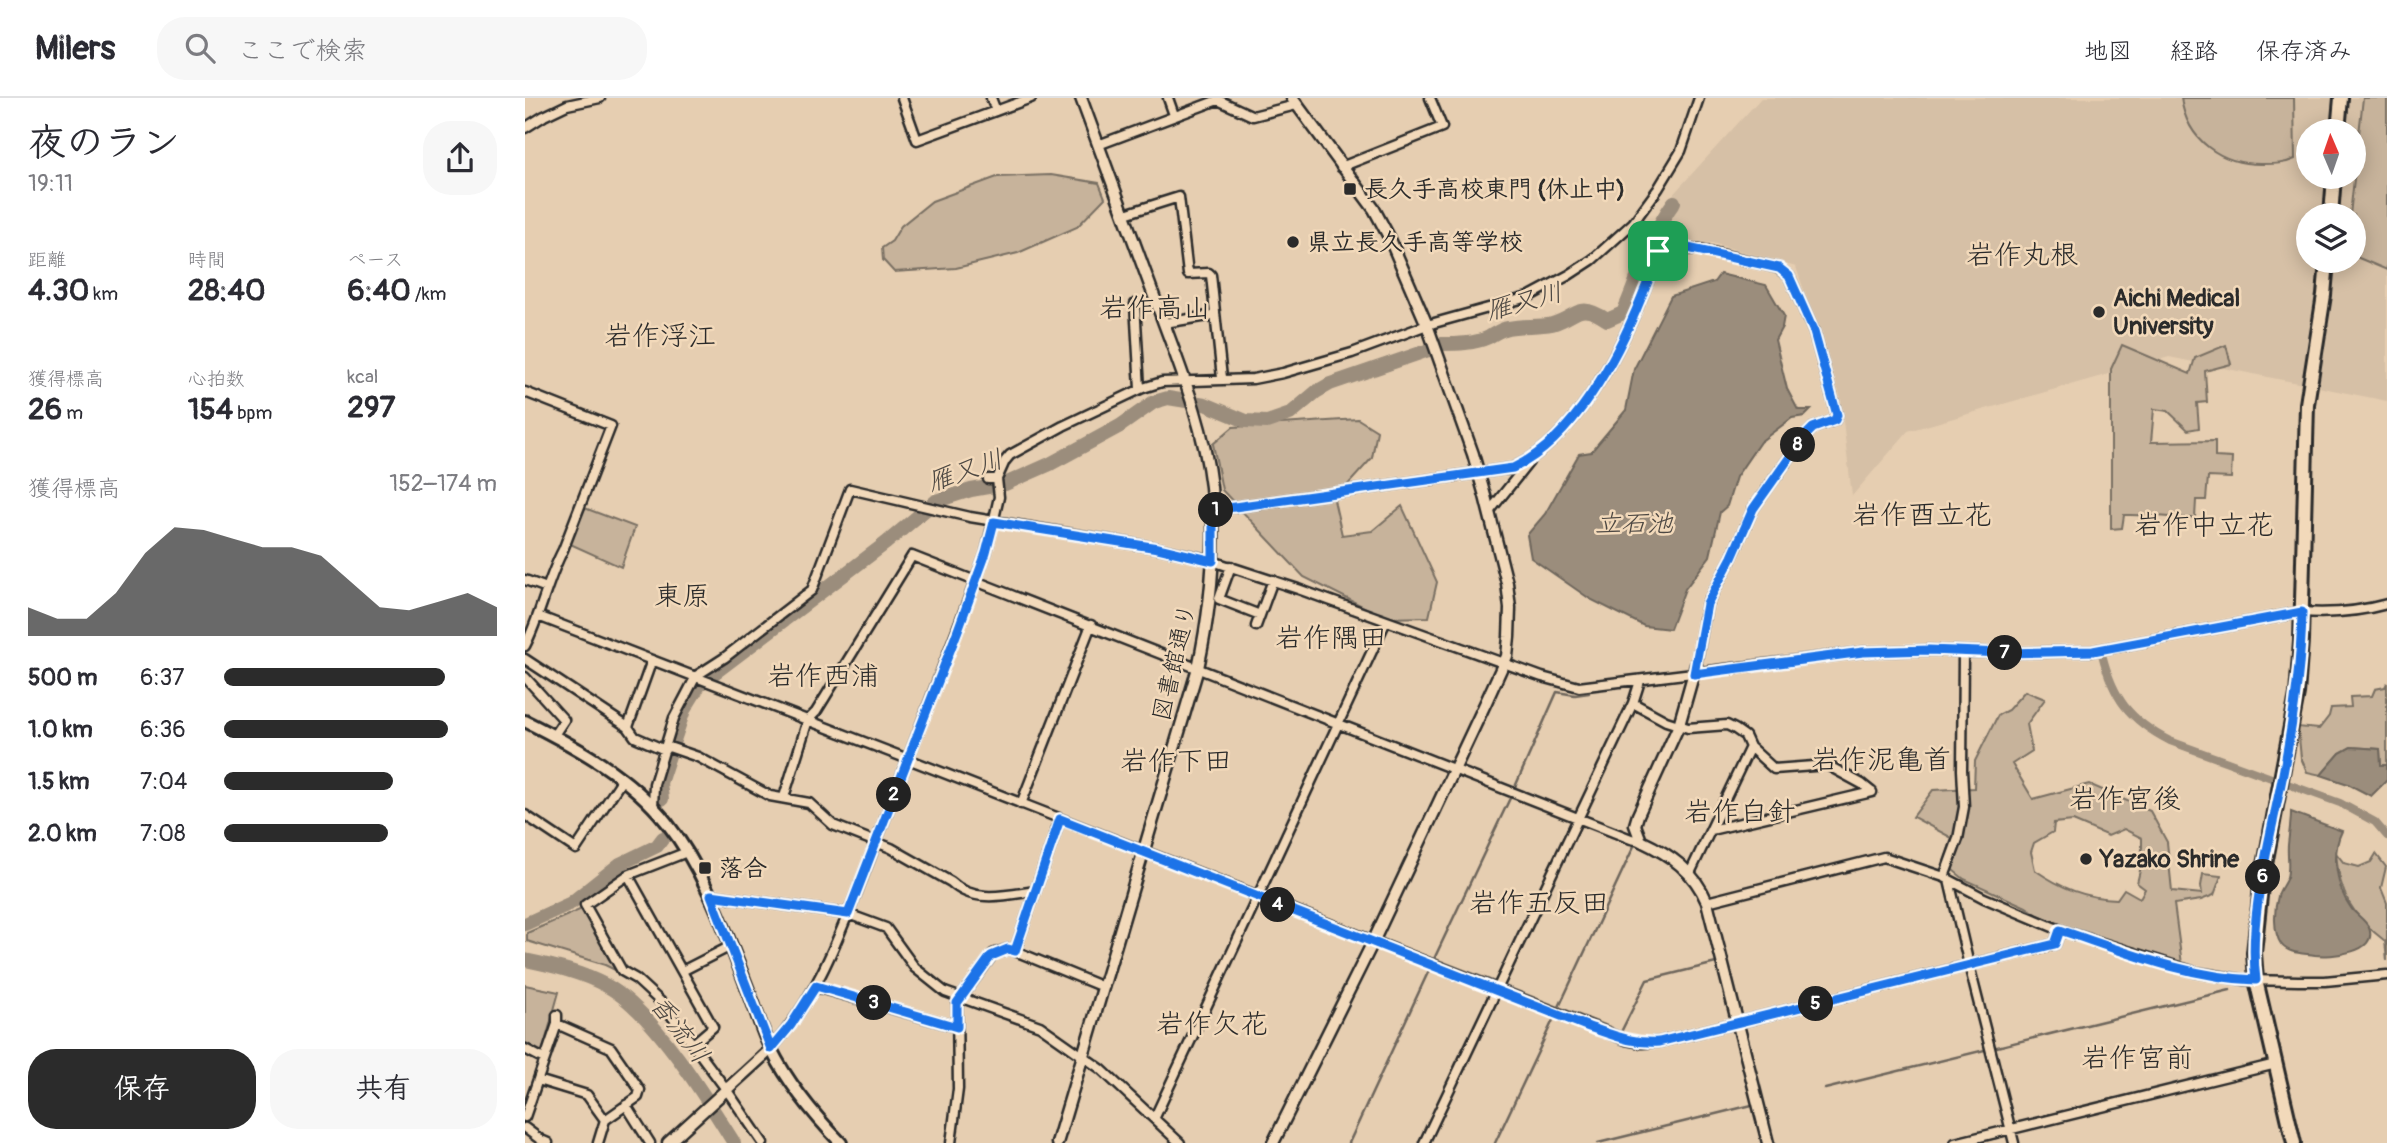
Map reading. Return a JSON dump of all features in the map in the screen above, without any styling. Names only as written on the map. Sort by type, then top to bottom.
[{"type":"main road","points":[[2339,119],[2341,98]]},
{"type":"main road","points":[[2294,1143],[2256,980],[2254,953],[2261,886],[2297,694],[2302,612],[2307,404],[2326,273]]},
{"type":"main road","points":[[525,721],[595,759],[622,780],[653,807],[687,852],[711,895],[771,1049],[807,1107],[841,1143]]},
{"type":"street","points":[[525,128],[567,105],[600,98]]},
{"type":"street","points":[[902,98],[917,140],[1031,98]]},
{"type":"street","points":[[991,98],[996,111]]},
{"type":"street","name":"図書館通り","points":[[1057,1143],[1198,668],[1208,619],[1213,561],[1211,485],[1191,394],[1081,98]]},
{"type":"street","points":[[1168,98],[1174,115]]},
{"type":"street","points":[[1342,167],[1442,128],[1430,98]]},
{"type":"street","points":[[668,1143],[771,1049],[791,1025],[816,986],[836,946],[976,581],[994,522],[998,491],[994,480],[1010,455],[1140,389],[1162,382],[1253,379],[1283,373],[1352,352],[1427,324],[1528,297],[1592,260],[1620,229],[1633,223],[1681,151],[1699,98]]},
{"type":"street","points":[[1098,145],[1218,100],[1253,116],[1294,102],[1374,209],[1389,237],[1427,324],[1479,474],[1507,583],[1510,637],[1504,663],[1373,942],[1273,1143]]},
{"type":"street","points":[[1125,214],[1179,197],[1188,274],[1211,275],[1222,378]]},
{"type":"street","points":[[1489,512],[1600,383],[1633,318],[1658,251],[1700,249],[1779,268],[1789,276],[1814,332],[1837,415],[1835,420],[1813,428],[1804,437],[1753,509],[1707,604],[1695,669],[1679,725],[1635,825],[1641,841]]},
{"type":"street","points":[[1135,304],[1140,389]]},
{"type":"street","points":[[1164,323],[1215,315]]},
{"type":"street","points":[[525,392],[611,426],[525,646]]},
{"type":"street","points":[[1213,510],[1479,474],[1513,468],[1531,460]]},
{"type":"street","points":[[653,807],[654,783],[678,709],[696,676],[724,658],[812,590],[850,489],[926,509],[1158,548],[1213,561],[1568,686],[1579,687],[1640,681],[1695,669],[1863,652],[2093,651],[2302,612],[2329,614],[2360,611],[2387,604]]},
{"type":"street","points":[[784,797],[808,720],[816,712],[912,556],[1641,841],[1668,855],[1690,873],[1699,884],[1707,902],[1768,1143]]},
{"type":"street","points":[[1231,566],[1219,599],[1260,615]]},
{"type":"street","points":[[525,580],[547,589]]},
{"type":"street","points":[[1255,626],[1273,580]]},
{"type":"street","points":[[538,616],[1626,1040],[1659,1042],[2055,944],[2060,930]]},
{"type":"street","points":[[1155,1117],[1386,621]]},
{"type":"street","points":[[1021,804],[1091,625]]},
{"type":"street","points":[[1963,653],[1964,807],[1946,879],[2014,1143]]},
{"type":"street","points":[[525,659],[628,727],[635,737],[698,757],[770,796],[809,803],[833,825],[891,848],[951,882],[959,890],[988,897],[1035,891]]},
{"type":"street","points":[[628,727],[652,660]]},
{"type":"street","points":[[525,677],[564,720],[554,736]]},
{"type":"street","points":[[1424,1143],[1633,703],[1640,681]]},
{"type":"street","points":[[1633,703],[1666,721],[1688,728],[1727,725],[1745,737],[1750,747],[1775,769],[1827,765],[1862,784],[1872,793],[1711,830]]},
{"type":"street","points":[[1690,873],[1750,747]]},
{"type":"street","points":[[525,815],[576,849],[622,780]]},
{"type":"street","points":[[1015,951],[1060,819]]},
{"type":"street","points":[[687,852],[628,875],[585,905],[622,971],[636,979],[662,1003],[763,1143]]},
{"type":"street","points":[[1707,902],[1884,857],[1946,879],[2060,930],[2195,972],[2256,980],[2325,981],[2387,975]]},
{"type":"street","points":[[628,875],[713,1027],[693,1044]]},
{"type":"street","points":[[711,895],[848,914],[886,928],[923,976],[945,992],[1040,1026],[1101,1069],[1180,1143]]},
{"type":"street","points":[[682,971],[731,946]]},
{"type":"street","points":[[951,1143],[958,1089],[957,1003],[993,954],[1008,949],[1015,951],[1103,987]]},
{"type":"street","points":[[816,986],[957,1027]]},
{"type":"street","points":[[525,1117],[529,1094],[538,1080],[557,1020],[611,1048],[640,1090],[638,1097],[605,1120],[598,1143]]},
{"type":"street","points":[[525,1048],[544,1059]]},
{"type":"street","points":[[1955,1143],[2276,1064]]},
{"type":"street","points":[[538,1080],[587,1095],[605,1120]]},
{"type":"street","points":[[626,1105],[650,1143]]},
{"type":"street","points":[[525,1128],[548,1143]]},
{"type":"shaded area","name":"Aichi Medical University","points":[[1761,98],[2387,98],[2387,401],[2169,357],[1908,431],[1852,496],[1840,396],[1796,267],[1712,243],[1641,251],[1668,200]]},
{"type":"shaded area","points":[[2181,98],[2294,98],[2295,159],[2275,164],[2248,163],[2221,155],[2209,148],[2191,127]]},
{"type":"shaded area","points":[[2363,98],[2387,98],[2387,270],[2366,261],[2366,203],[2351,203],[2353,189],[2366,189],[2366,119],[2361,119]]},
{"type":"shaded area","points":[[1051,175],[1099,183],[1105,198],[1077,227],[1018,253],[956,268],[894,272],[883,260],[882,248],[892,241],[901,226],[932,201],[997,177]]},
{"type":"shaded area","points":[[2122,345],[2190,374],[2195,358],[2226,345],[2231,364],[2205,371],[2207,402],[2197,403],[2199,428],[2188,430],[2168,411],[2154,409],[2151,442],[2215,441],[2215,457],[2232,458],[2231,478],[2208,477],[2206,500],[2196,500],[2195,518],[2124,515],[2122,528],[2111,529],[2111,369]]},
{"type":"shaded area","points":[[1358,419],[1377,431],[1372,458],[1334,500],[1342,535],[1372,531],[1402,506],[1437,582],[1429,617],[1386,618],[1304,577],[1222,490],[1213,444],[1233,427]]},
{"type":"shaded area","points":[[582,507],[635,527],[621,567],[568,543]]},
{"type":"shaded area","points":[[2387,683],[2387,765],[2381,766],[2380,749],[2351,747],[2340,753],[2321,775],[2307,772],[2301,758],[2298,727],[2319,729],[2329,716],[2331,708],[2351,707],[2350,697],[2372,696],[2375,689],[2385,687]]},
{"type":"shaded area","points":[[2025,691],[2045,699],[2027,724],[2032,751],[2012,764],[2033,799],[2089,784],[2150,811],[2167,842],[2172,891],[2202,894],[2203,874],[2221,876],[2214,895],[2174,904],[2182,964],[2078,931],[2038,915],[1964,879],[1944,863],[1952,838],[1913,817],[1933,790],[1974,788],[1975,761],[1998,715],[2008,710]],"holes":[[[2073,821],[2108,836],[2124,829],[2142,838],[2142,862],[2137,883],[2145,889],[2140,898],[2124,889],[2117,899],[2084,894],[2064,887],[2035,870],[2031,852],[2034,843],[2053,832],[2054,823]]]},
{"type":"shaded area","points":[[2336,853],[2344,863],[2359,867],[2371,862],[2376,854],[2386,867],[2381,888],[2387,903],[2387,961],[2385,941],[2364,922],[2349,903],[2340,881]]},
{"type":"shaded area","points":[[584,908],[617,968],[615,970],[527,941],[527,933]]},
{"type":"shaded area","points":[[525,985],[559,992],[542,1053],[525,1042]]},
{"type":"water","name":"立石池","points":[[1720,274],[1766,285],[1784,316],[1775,340],[1787,389],[1798,410],[1811,410],[1805,416],[1792,418],[1760,442],[1736,477],[1727,506],[1720,512],[1710,556],[1685,589],[1670,629],[1644,626],[1590,599],[1531,558],[1527,535],[1545,514],[1579,454],[1591,452],[1626,410],[1634,369],[1671,296],[1714,282]]},
{"type":"water","points":[[2351,747],[2380,749],[2381,765],[2387,765],[2387,780],[2371,796],[2348,784],[2321,775],[2340,753]]},
{"type":"water","points":[[2291,812],[2342,831],[2336,860],[2339,881],[2351,908],[2369,928],[2367,943],[2360,948],[2341,954],[2315,955],[2288,950],[2278,939],[2275,927],[2276,908],[2288,873]]},
{"type":"waterway","name":"雁又川","points":[[1441,344],[1477,341],[1508,328],[1552,324],[1583,311],[1589,311],[1607,320],[1623,313],[1651,242],[1674,202]]},
{"type":"waterway","name":"雁又川","points":[[662,799],[660,783],[684,710],[700,684],[886,543],[936,501],[971,490],[1005,484],[1050,464],[1120,426],[1154,402],[1168,398],[1205,404],[1246,421],[1267,422],[1290,414],[1330,384],[1429,350]]},
{"type":"waterway","points":[[2102,654],[2111,683],[2125,706],[2133,716],[2156,733],[2170,741],[2340,803],[2375,822],[2387,836]]},
{"type":"waterway","points":[[1515,787],[1557,692],[1575,695],[1589,693]]},
{"type":"waterway","points":[[1434,959],[1511,796]]},
{"type":"waterway","name":"雁又川","points":[[525,924],[571,903],[620,864],[657,846],[663,838]]},
{"type":"waterway","points":[[1559,1007],[1634,846]]},
{"type":"waterway","points":[[1435,959],[1497,983]]},
{"type":"waterway","name":"香流川","points":[[525,960],[587,977],[625,998],[677,1057],[734,1143]]},
{"type":"waterway","points":[[1621,1032],[1647,980],[1716,963]]},
{"type":"waterway","points":[[1349,1143],[1430,968]]},
{"type":"waterway","points":[[1504,986],[1612,1028]]},
{"type":"waterway","points":[[1825,1089],[2230,990]]},
{"type":"waterway","points":[[1495,1143],[1554,1018]]},
{"type":"waterway","points":[[1598,1143],[1752,1105]]},
{"type":"waterway","points":[[1974,1143],[2000,1137]]},
{"type":"place","name":"長久手高校東門 (休止中)","points":[[1350,189]]},
{"type":"place","name":"県立長久手高等学校","points":[[1293,242]]},
{"type":"place","name":"Aichi Medical University","points":[[2099,312]]},
{"type":"place","name":"Yazako Shrine","points":[[2086,859]]},
{"type":"place","name":"落合","points":[[705,868]]},
{"type":"district","name":"岩作丸根","points":[[2022,254]]},
{"type":"district","name":"岩作高山","points":[[1155,307]]},
{"type":"district","name":"岩作浮江","points":[[660,335]]},
{"type":"district","name":"岩作酉立花","points":[[1922,514]]},
{"type":"district","name":"岩作中立花","points":[[2204,524]]},
{"type":"district","name":"東原","points":[[682,595]]},
{"type":"district","name":"岩作隅田","points":[[1331,637]]},
{"type":"district","name":"岩作西浦","points":[[823,675]]},
{"type":"district","name":"岩作泥亀首","points":[[1881,759]]},
{"type":"district","name":"岩作下田","points":[[1176,760]]},
{"type":"district","name":"岩作宮後","points":[[2125,798]]},
{"type":"district","name":"岩作白針","points":[[1740,811]]},
{"type":"district","name":"岩作五反田","points":[[1539,902]]},
{"type":"district","name":"岩作欠花","points":[[1212,1023]]},
{"type":"district","name":"岩作宮前","points":[[2137,1057]]},
{"type":"route","points":[[1700,249],[1779,268],[1789,276],[1814,332],[1837,415],[1835,420],[1813,428],[1804,437],[1753,509],[1707,604],[1694,674],[1863,652],[2093,651],[2302,612],[2297,694],[2261,886],[2254,953],[2256,980],[2171,966],[2060,930],[2055,944],[1659,1042],[1642,1043],[1589,1027],[1060,819],[1015,951],[1008,949],[991,956],[957,1003],[957,1027],[816,986],[791,1025],[771,1049],[711,895],[848,914],[958,630],[986,553],[994,522],[1158,548],[1213,561],[1213,510],[1513,468],[1531,460],[1546,446],[1600,383],[1633,318],[1658,251],[1700,249]]}]
